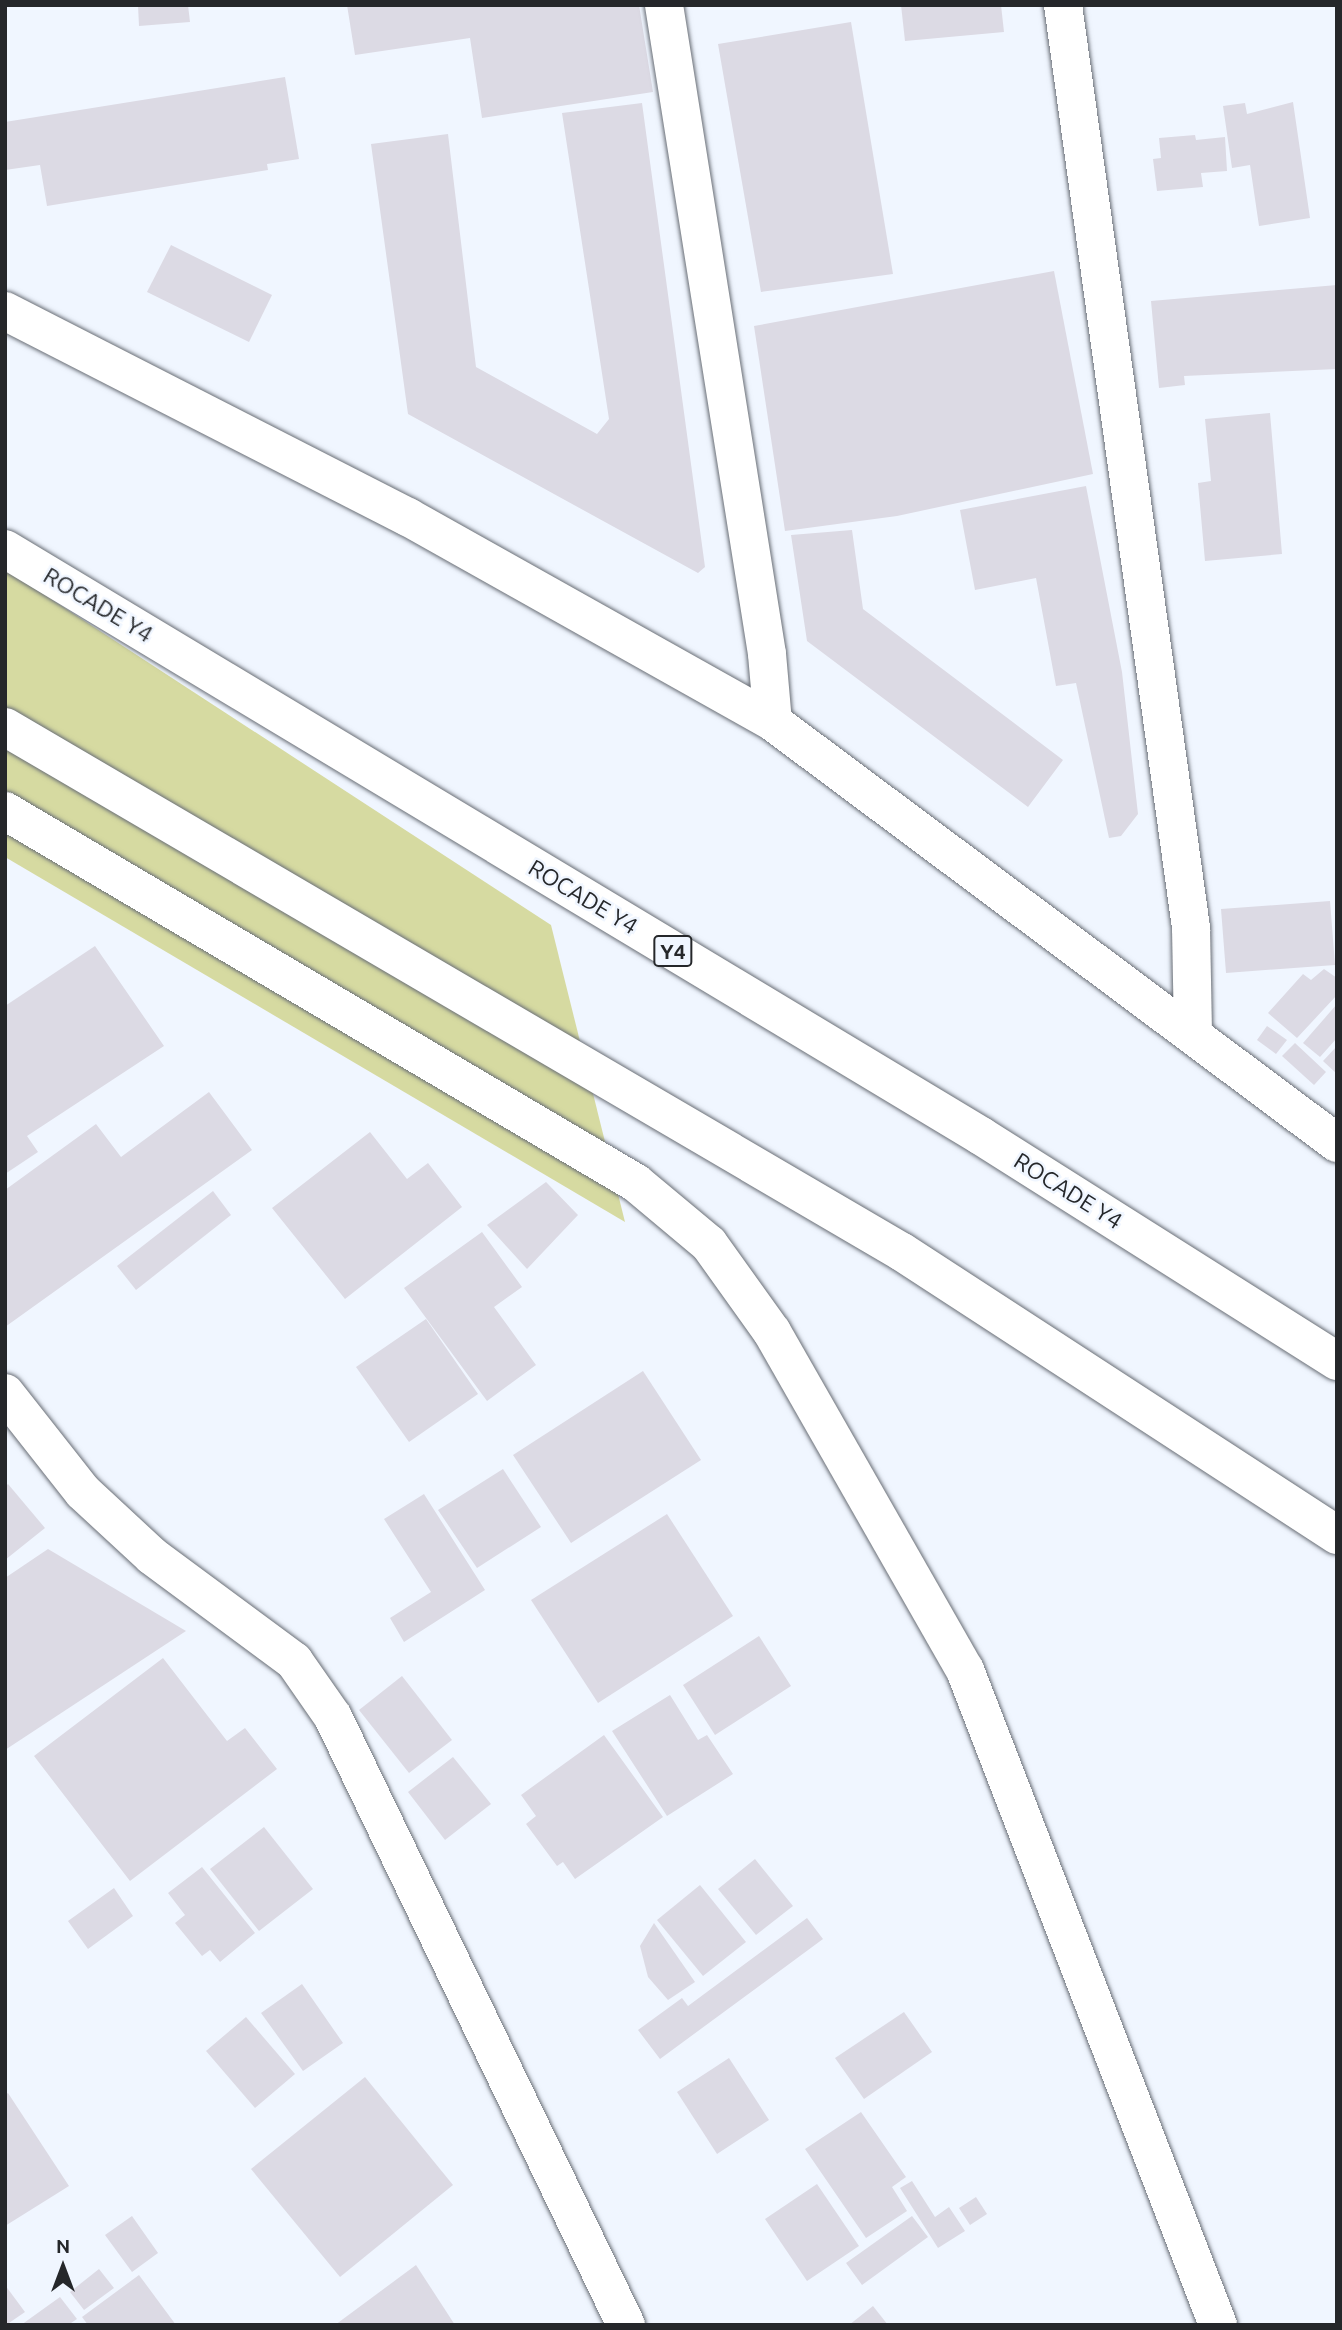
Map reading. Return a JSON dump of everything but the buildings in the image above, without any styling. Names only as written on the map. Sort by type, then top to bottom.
[{"type":"main road","points":[[664,5],[768,653],[773,722]]},
{"type":"main road","points":[[1063,5],[1191,928],[1193,1032]]},
{"type":"main road","points":[[5,311],[408,517],[773,722],[1193,1032],[1337,1143]]},
{"type":"main road","name":"ROCADE Y4","points":[[5,549],[981,1136],[1337,1361]]},
{"type":"main road","points":[[5,727],[902,1252],[1337,1535]]},
{"type":"main road","points":[[5,811],[636,1183],[709,1244],[772,1332],[965,1670],[1218,2325]]},
{"type":"main road","points":[[5,1393],[83,1492],[152,1556],[294,1661],[333,1717],[626,2325]]},
{"type":"green space","points":[[5,569],[551,925],[625,1222],[5,857]]}]
